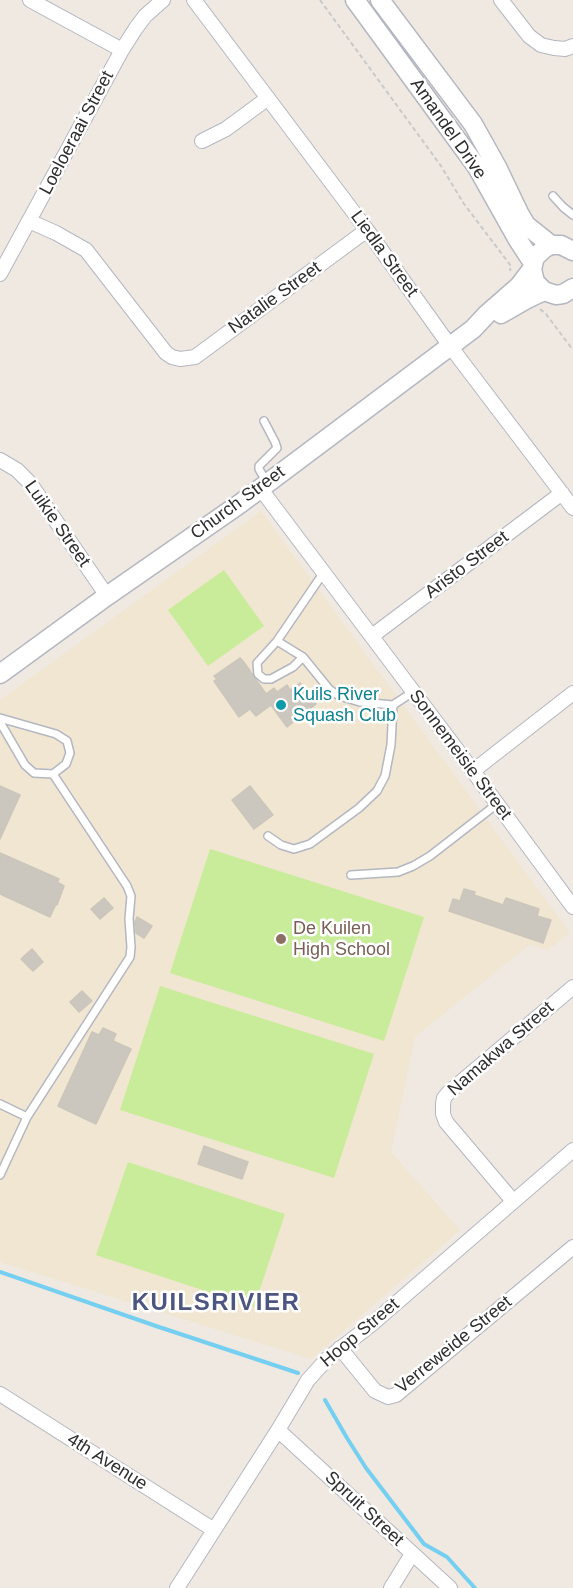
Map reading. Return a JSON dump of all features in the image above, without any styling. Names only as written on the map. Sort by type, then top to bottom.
[{"type":"street","points":[[30,0],[122,50]]},
{"type":"street","name":"Loeloeraai Street","points":[[0,274],[122,50],[145,16],[163,0]]},
{"type":"street","name":"Liedla Street","points":[[194,0],[573,508]]},
{"type":"street","name":"Amandel Drive","points":[[355,0],[477,167],[532,266],[535,282],[544,291]]},
{"type":"street","name":"Amandel Drive","points":[[380,0],[473,124],[526,225],[535,233],[565,246]]},
{"type":"street","points":[[501,0],[529,36],[542,45],[565,49],[573,46]]},
{"type":"street","points":[[202,141],[226,129],[268,98]]},
{"type":"street","name":"Natalie Street","points":[[30,221],[86,250],[166,353],[180,359],[195,357],[367,230]]},
{"type":"street","name":"Church Street","points":[[0,674],[263,486],[473,329],[519,286],[539,252],[565,246]]},
{"type":"street","points":[[544,291],[556,295],[572,291]]},
{"type":"street","name":"Church Street","points":[[473,329],[544,291]]},
{"type":"street","name":"Luikie Street","points":[[0,460],[17,470],[30,483],[107,596]]},
{"type":"street","name":"Sonnemeisie Street","points":[[263,486],[413,692],[572,902]]},
{"type":"street","name":"Aristo Street","points":[[372,636],[562,493]]},
{"type":"street","points":[[473,771],[573,693]]},
{"type":"street","name":"Namakwa Street","points":[[513,1201],[446,1122],[442,1104],[449,1092],[573,987]]},
{"type":"street","name":"Hoop Street","points":[[177,1588],[308,1380],[327,1359],[372,1324],[573,1150]]},
{"type":"street","name":"Verreweide Street","points":[[340,1348],[375,1391],[388,1397],[396,1395],[573,1247]]},
{"type":"street","name":"4th Avenue","points":[[0,1394],[214,1530]]},
{"type":"street","name":"Spruit Street","points":[[278,1430],[450,1588]]},
{"type":"street","points":[[391,1588],[412,1554]]},
{"type":"lane","points":[[553,196],[573,214]]},
{"type":"lane","points":[[263,486],[259,466],[277,448],[264,420]]},
{"type":"lane","points":[[303,657],[277,677],[261,678],[258,674],[257,663],[277,641],[324,572]]},
{"type":"lane","points":[[277,641],[303,657],[329,689],[339,696],[360,702],[393,705],[413,692]]},
{"type":"lane","points":[[268,836],[281,845],[294,849],[310,844],[359,808],[377,791],[385,776],[387,766],[393,705]]},
{"type":"lane","points":[[0,720],[56,734],[67,741],[70,753],[66,764],[53,774],[34,773],[25,765],[0,720]]},
{"type":"lane","points":[[0,1175],[27,1117],[130,957],[132,947],[129,919],[130,896],[127,886],[53,774]]},
{"type":"lane","points":[[351,876],[398,872],[413,867],[497,804]]},
{"type":"lane","points":[[0,1104],[27,1117]]},
{"type":"path","points":[[320,0],[434,157],[464,204],[511,266]]},
{"type":"path","points":[[534,308],[546,314],[573,350]]},
{"type":"shaded area","name":"De Kuilen High School","points":[[261,511],[570,933],[547,950],[529,945],[415,1037],[391,1152],[460,1230],[311,1359],[0,1262],[0,700]]},
{"type":"green space","points":[[224,570],[264,626],[208,666],[168,610]]},
{"type":"green space","points":[[210,849],[424,917],[384,1041],[170,973]]},
{"type":"green space","points":[[160,986],[374,1054],[334,1178],[120,1110]]},
{"type":"green space","points":[[128,1162],[285,1214],[254,1307],[96,1255]]},
{"type":"building","points":[[240,658],[266,694],[274,688],[277,692],[287,685],[290,690],[300,683],[316,704],[287,727],[271,705],[256,716],[250,709],[239,717],[214,681],[217,679],[214,676]]},
{"type":"building","points":[[0,786],[20,795],[0,839]]},
{"type":"building","points":[[250,786],[273,815],[254,829],[232,800]]},
{"type":"building","points":[[0,853],[59,879],[57,882],[64,886],[50,917],[0,894]]},
{"type":"building","points":[[464,889],[503,905],[506,898],[539,909],[537,916],[551,920],[543,943],[449,911],[453,899],[460,901]]},
{"type":"building","points":[[104,898],[113,908],[100,919],[91,909]]},
{"type":"building","points":[[137,917],[152,926],[144,938],[136,933]]},
{"type":"building","points":[[32,949],[43,962],[33,971],[21,959]]},
{"type":"building","points":[[82,991],[92,1001],[79,1012],[70,1002]]},
{"type":"building","points":[[103,1028],[116,1034],[113,1041],[131,1049],[96,1124],[58,1106],[92,1032],[99,1035]]},
{"type":"building","points":[[204,1146],[248,1162],[242,1179],[198,1164]]},
{"type":"waterway","points":[[0,1272],[298,1373]]},
{"type":"waterway","points":[[325,1400],[366,1468],[424,1544],[447,1557],[475,1588]]},
{"type":"place","name":"Kuils River Squash Club","points":[[281,705]]},
{"type":"place","name":"De Kuilen High School","points":[[281,939]]},
{"type":"district","name":"KUILSRIVIER","points":[[216,1303]]}]
